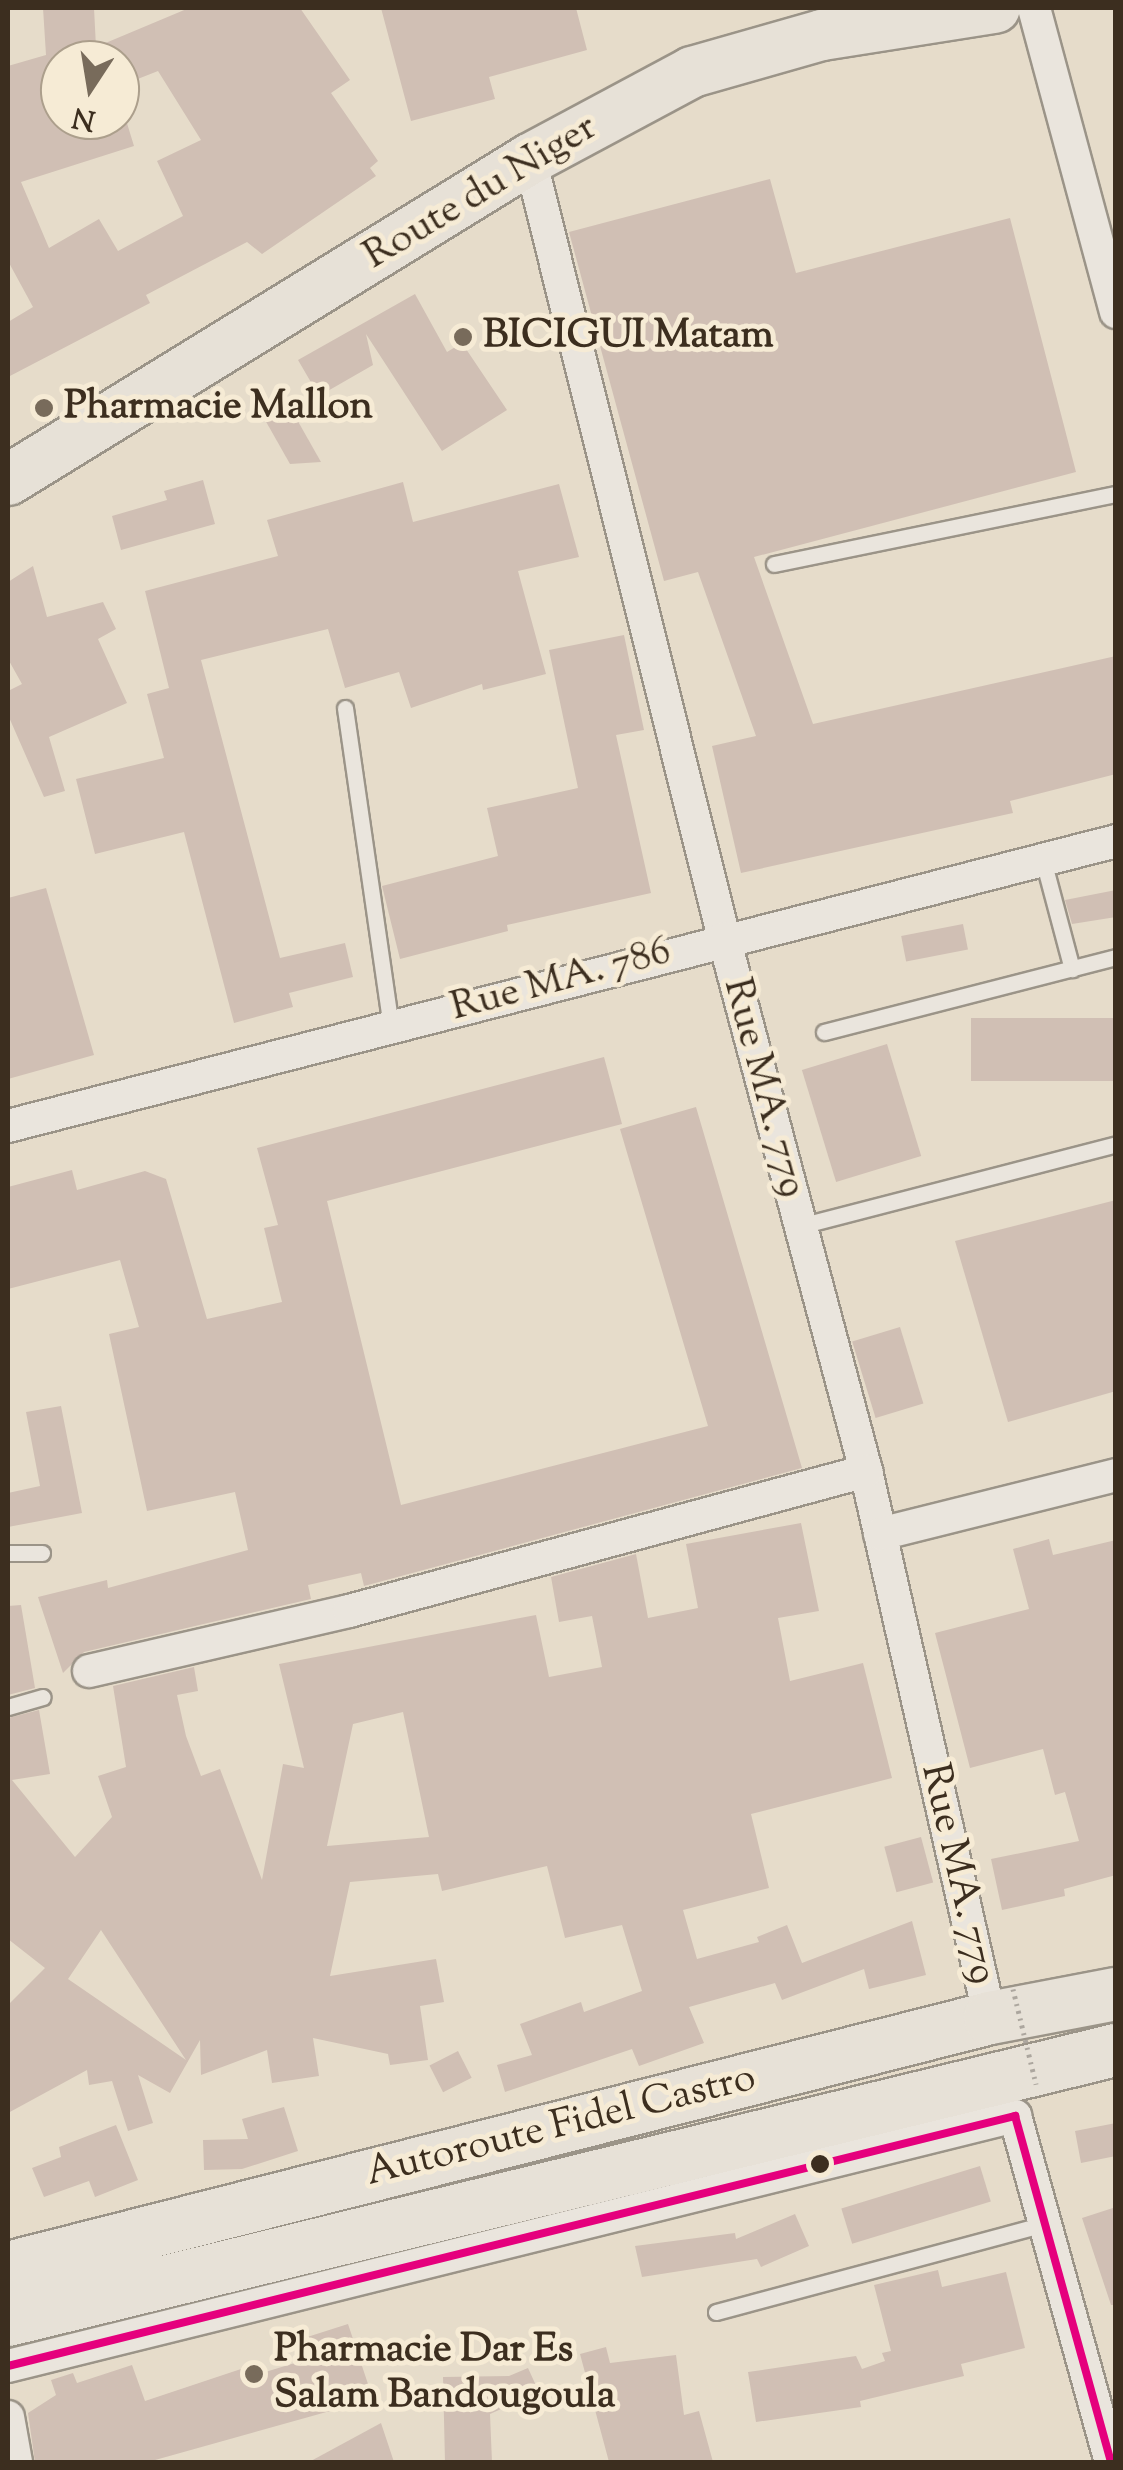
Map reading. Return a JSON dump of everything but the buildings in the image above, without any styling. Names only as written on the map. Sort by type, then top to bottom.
[{"type":"highway","name":"Autoroute Fidel Castro","points":[[8,2268],[1001,2003],[1116,1994]]},
{"type":"highway","name":"Autoroute Fidel Castro","points":[[8,2320],[1116,2050]]},
{"type":"main road","name":"Route du Niger","points":[[8,480],[530,160],[692,72],[822,35],[995,8]]},
{"type":"street","points":[[1034,8],[1116,312]]},
{"type":"street","name":"Rue MA. 779","points":[[530,160],[724,938],[866,1471],[1001,2003]]},
{"type":"street","name":"Rue MA. 786","points":[[8,1126],[724,938],[1116,841]]},
{"type":"street","points":[[89,1671],[349,1611],[866,1471]]},
{"type":"street","points":[[880,1534],[1116,1475]]},
{"type":"street","points":[[8,2366],[1015,2116],[1111,2462]]},
{"type":"street","points":[[8,2417],[16,2462]]},
{"type":"lane","points":[[774,564],[1116,494]]},
{"type":"lane","points":[[345,708],[391,1026]]},
{"type":"lane","points":[[1043,860],[1072,969]]},
{"type":"lane","points":[[824,1032],[1116,957]]},
{"type":"lane","points":[[799,1226],[1116,1144]]},
{"type":"lane","points":[[8,1553],[42,1553]]},
{"type":"lane","points":[[8,1707],[43,1697]]},
{"type":"lane","points":[[716,2312],[1045,2224]]},
{"type":"path","points":[[1001,2003],[1036,2084]]},
{"type":"transit line","points":[[8,2366],[1015,2116],[1111,2462]]},
{"type":"place","name":"BICIGUI Matam","points":[[463,337]]},
{"type":"place","name":"Pharmacie Mallon","points":[[44,408]]},
{"type":"place","name":"Pharmacie Dar Es Salam Bandougoula","points":[[254,2374]]}]
